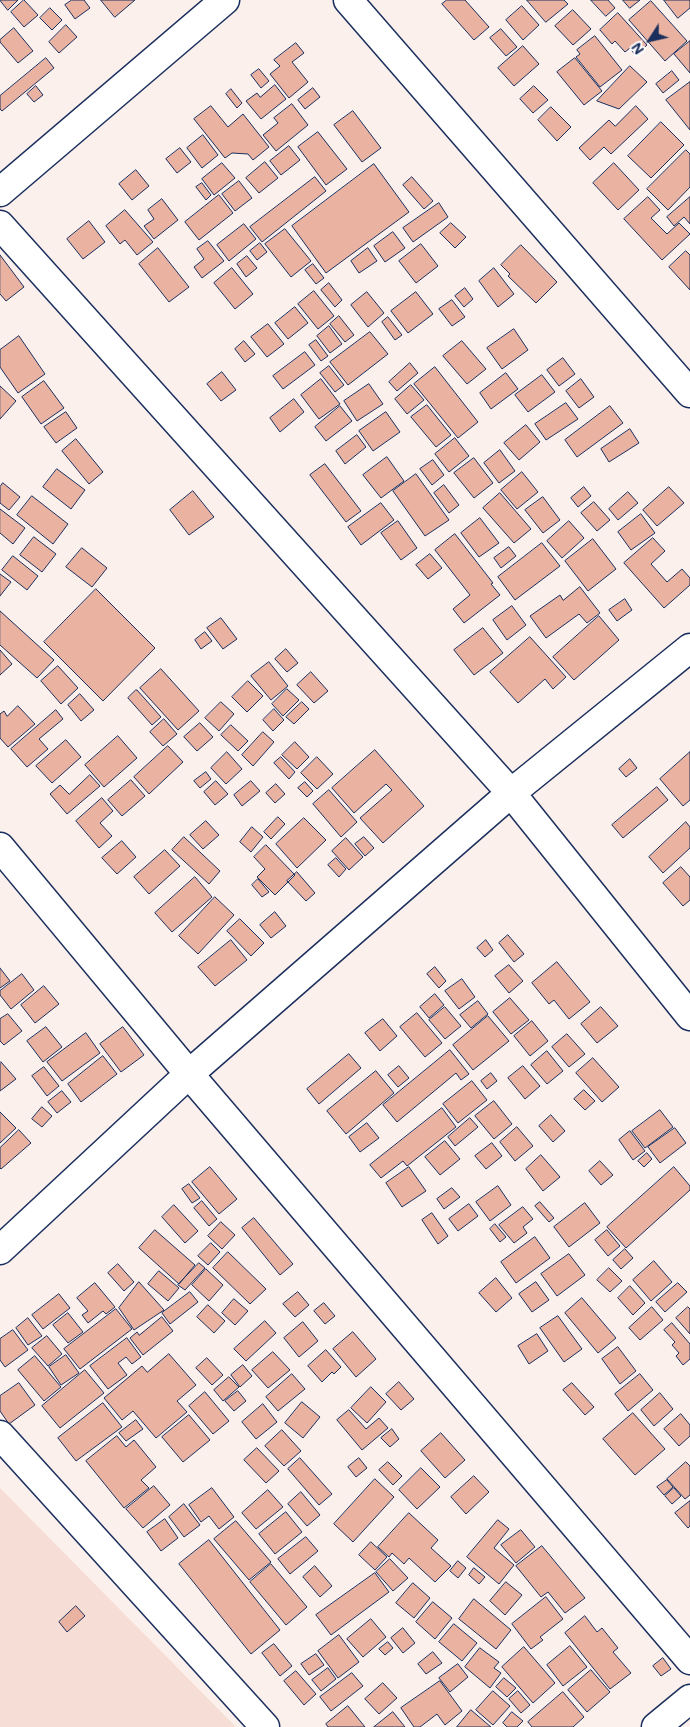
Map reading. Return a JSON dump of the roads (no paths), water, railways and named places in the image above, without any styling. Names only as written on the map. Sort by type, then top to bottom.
[{"type":"street","points":[[0,192],[225,0]]},
{"type":"street","points":[[348,0],[690,393]]},
{"type":"street","points":[[0,225],[511,793],[690,1016]]},
{"type":"street","points":[[0,1250],[189,1074],[511,793],[690,648]]},
{"type":"street","points":[[0,847],[189,1074],[690,1660]]},
{"type":"street","points":[[0,1435],[265,1727]]},
{"type":"street","points":[[656,1727],[690,1699]]}]
